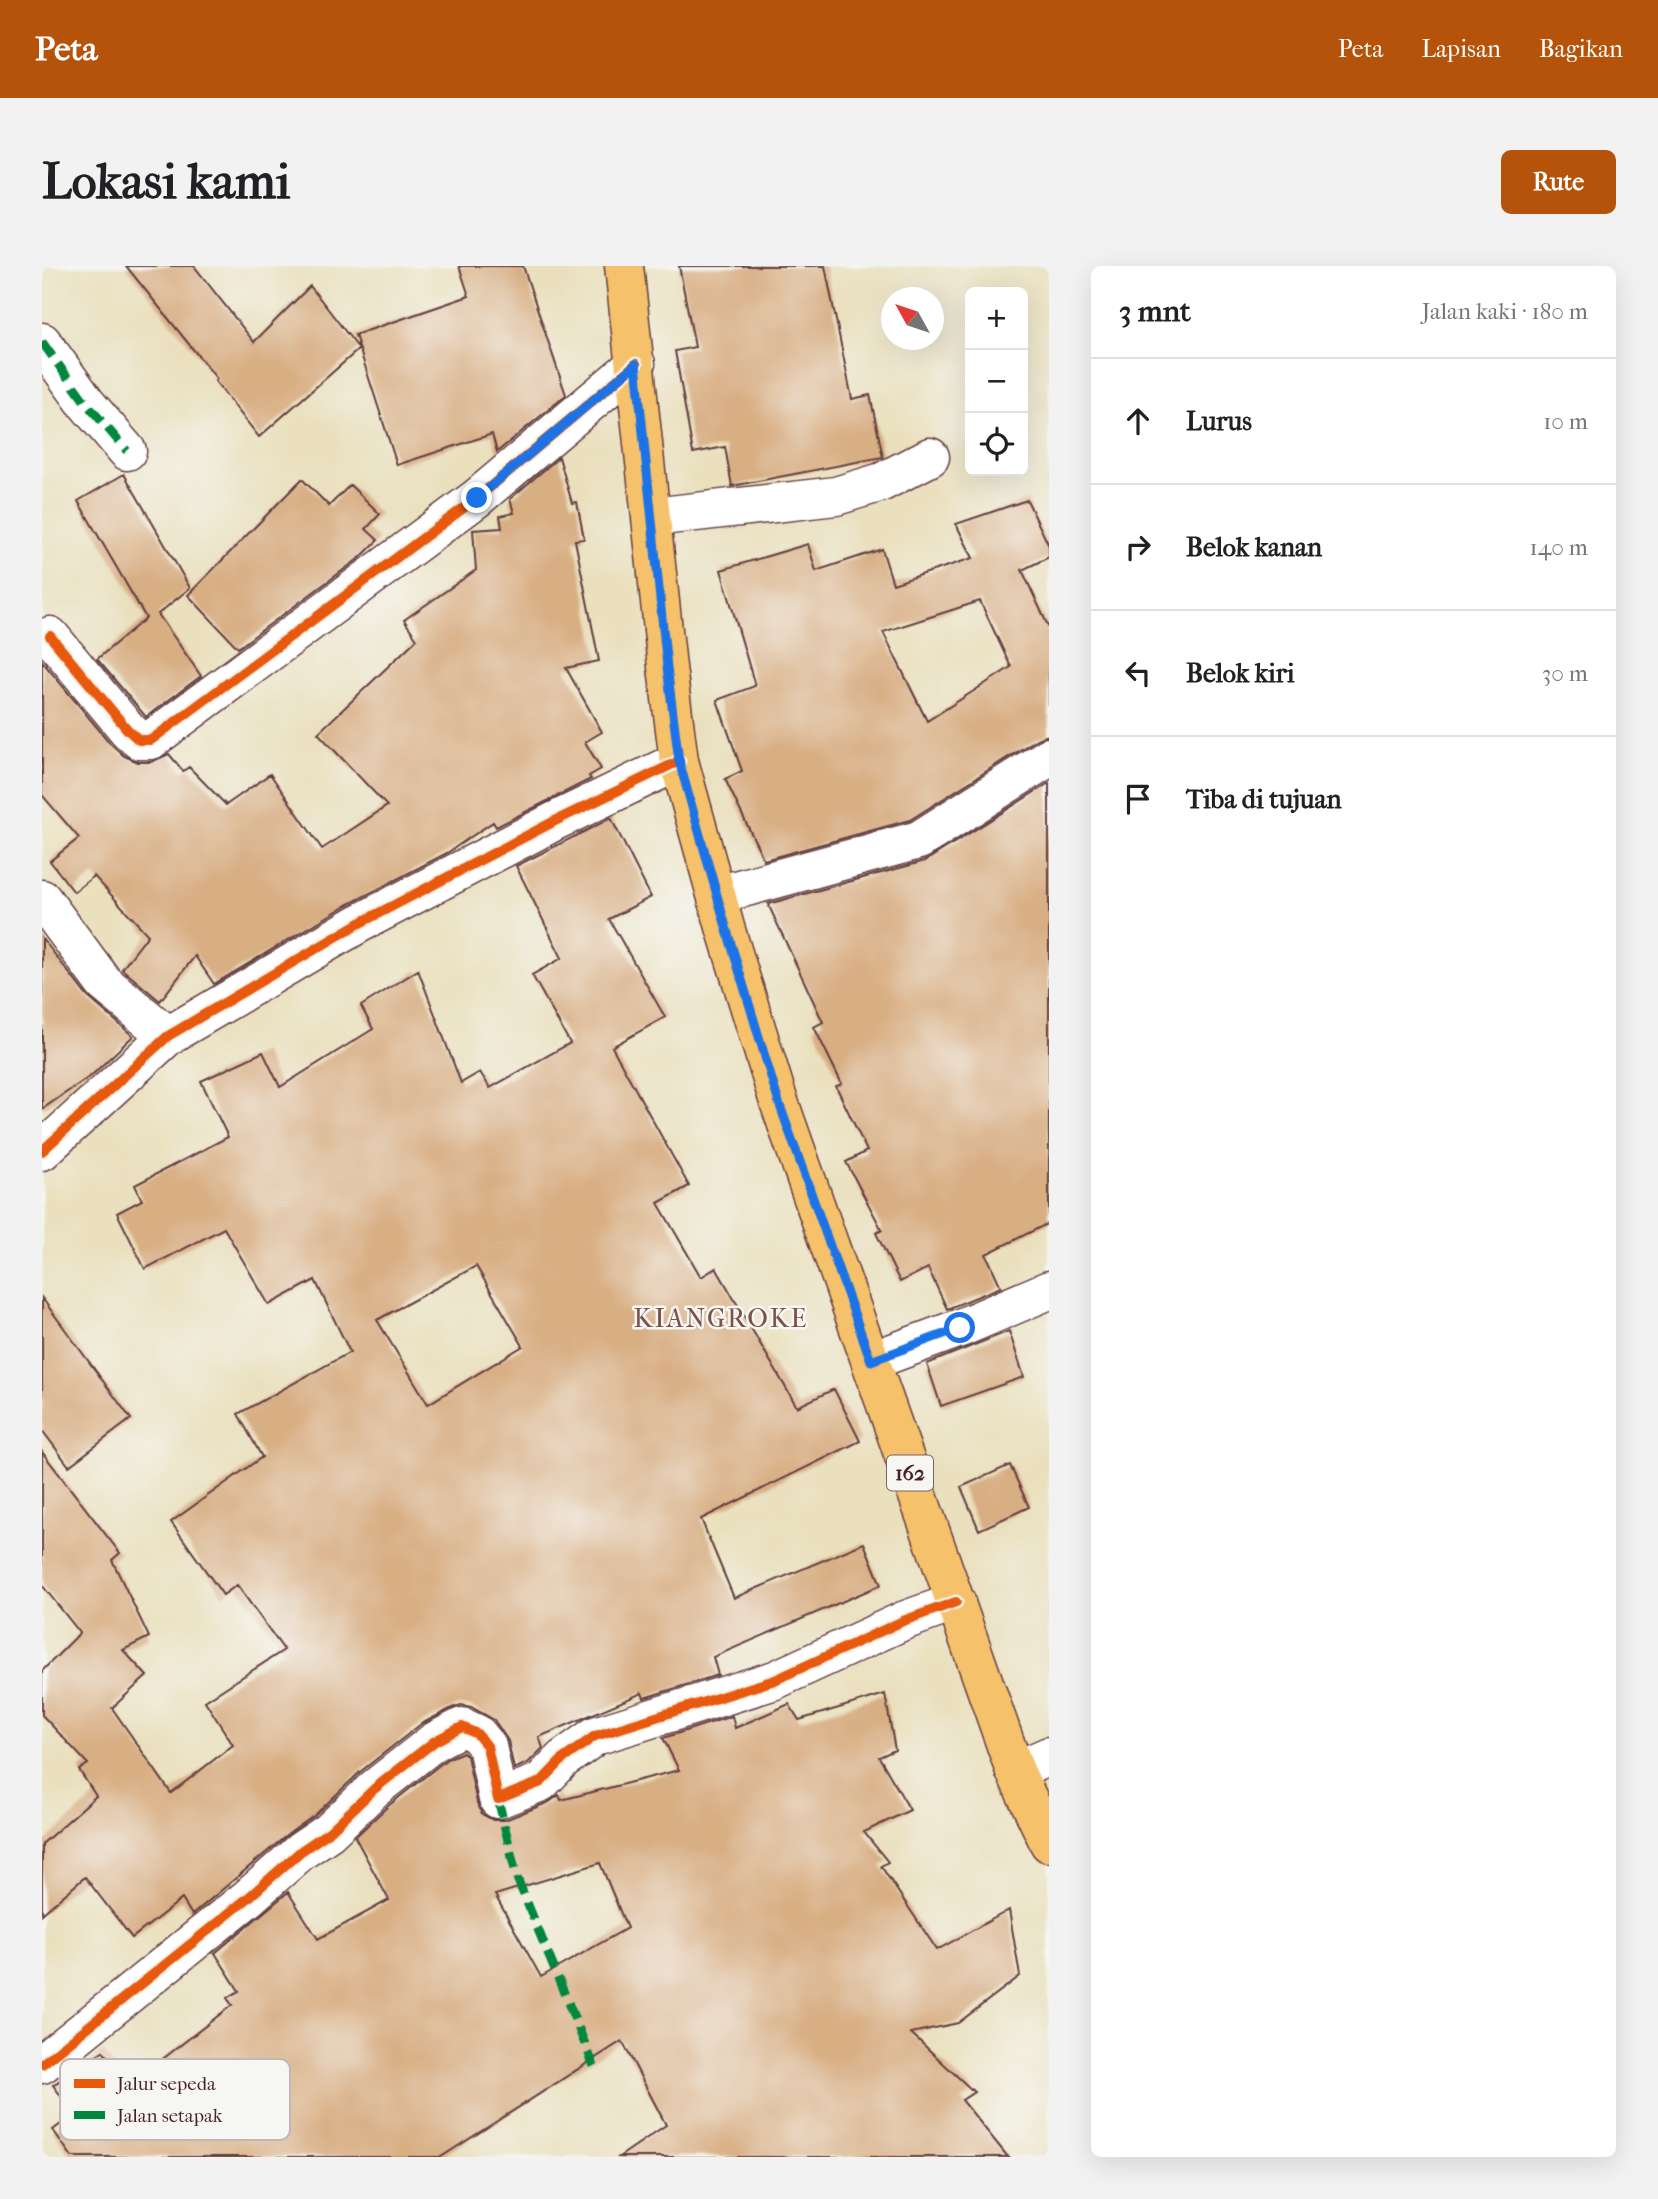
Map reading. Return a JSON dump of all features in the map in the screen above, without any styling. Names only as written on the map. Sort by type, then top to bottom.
[{"type":"main road","name":"162","points":[[624,266],[679,761],[778,1100],[1015,1771],[1049,1843]]},
{"type":"street","points":[[42,342],[86,402],[127,451]]},
{"type":"street","points":[[50,636],[127,729],[139,740],[151,740],[477,498],[636,364]]},
{"type":"street","points":[[652,517],[836,495],[882,482],[930,457]]},
{"type":"street","points":[[717,895],[919,840],[1049,757]]},
{"type":"street","points":[[42,1151],[168,1036],[358,924],[555,821],[679,761]]},
{"type":"street","points":[[42,899],[104,983],[168,1036]]},
{"type":"street","points":[[871,1361],[960,1328],[1049,1290]]},
{"type":"street","points":[[42,2064],[248,1898],[301,1851],[329,1832],[374,1789],[435,1741],[462,1727],[477,1734],[487,1746],[498,1800],[541,1782],[564,1759],[595,1736],[775,1680],[902,1621],[956,1602]]},
{"type":"street","points":[[1015,1771],[1049,1756]]},
{"type":"building","points":[[126,266],[194,266],[254,342],[310,286],[359,349],[259,437],[215,381],[217,379]]},
{"type":"building","points":[[459,266],[523,266],[566,395],[497,452],[492,434],[397,465],[355,335],[469,296]]},
{"type":"building","points":[[679,266],[825,266],[852,399],[870,395],[883,457],[732,486],[725,447],[693,453],[675,351],[695,347]]},
{"type":"building","points":[[559,457],[572,503],[577,502],[584,539],[575,540],[599,661],[566,668],[602,732],[585,742],[601,769],[589,776],[591,779],[496,827],[493,822],[447,853],[347,905],[214,984],[195,956],[160,1001],[122,969],[148,935],[94,876],[74,892],[50,861],[79,838],[42,795],[42,661],[110,743],[124,756],[138,762],[151,762],[169,754],[183,771],[189,767],[226,805],[270,774],[322,849],[387,806],[318,733],[417,639],[404,620],[476,570],[473,530],[502,528],[500,516],[514,513],[510,499]]},
{"type":"building","points":[[124,474],[190,588],[158,614],[201,676],[146,717],[97,659],[146,618],[78,501]]},
{"type":"building","points":[[302,479],[329,506],[350,485],[380,514],[366,529],[378,540],[361,557],[238,648],[188,595]]},
{"type":"building","points":[[1027,500],[1049,546],[1049,557],[1022,570],[1049,628],[1049,735],[1037,739],[910,820],[764,860],[725,779],[742,771],[717,700],[755,686],[721,570],[808,544],[816,571],[882,549],[893,584],[973,558],[956,524]],"holes":[[[980,601],[1011,667],[927,721],[883,632]]]},
{"type":"building","points":[[1049,783],[1049,1223],[986,1254],[1001,1287],[947,1309],[928,1268],[900,1282],[876,1233],[882,1230],[846,1162],[867,1151],[836,1086],[842,1084],[814,1027],[823,1022],[768,904],[925,861]]},
{"type":"building","points":[[611,818],[651,897],[609,919],[665,1017],[612,1047],[689,1186],[658,1203],[701,1277],[716,1268],[797,1407],[834,1389],[860,1441],[701,1519],[734,1598],[864,1543],[881,1585],[713,1657],[718,1675],[644,1698],[642,1693],[539,1737],[543,1748],[528,1763],[514,1769],[508,1741],[494,1720],[471,1707],[461,1705],[452,1708],[421,1724],[360,1772],[315,1815],[287,1835],[192,1915],[182,1899],[132,1938],[85,1877],[42,1914],[42,1844],[96,1796],[79,1770],[88,1764],[42,1715],[42,1671],[80,1633],[42,1585],[42,1452],[120,1553],[112,1560],[149,1637],[123,1650],[147,1676],[112,1708],[171,1793],[233,1745],[205,1701],[284,1650],[237,1585],[223,1595],[171,1522],[262,1457],[238,1414],[350,1352],[315,1280],[269,1305],[224,1228],[145,1269],[117,1213],[142,1200],[135,1185],[228,1137],[201,1081],[263,1052],[280,1087],[373,1029],[361,1006],[418,970],[461,1083],[480,1072],[490,1088],[570,1043],[532,975],[562,958],[516,866]],"holes":[[[476,1266],[523,1346],[428,1404],[377,1320]]]},
{"type":"building","points":[[42,938],[87,996],[133,1036],[92,1075],[42,1109]]},
{"type":"building","points":[[42,1298],[131,1419],[69,1466],[42,1430]]},
{"type":"building","points":[[1009,1331],[1024,1377],[941,1406],[927,1364]]},
{"type":"building","points":[[1010,1465],[1029,1507],[979,1530],[961,1487]]},
{"type":"building","points":[[885,1694],[895,1750],[879,1757],[910,1810],[864,1832],[888,1862],[881,1866],[937,1950],[1009,1910],[1020,1976],[958,2023],[911,2033],[974,2092],[962,2100],[1008,2157],[619,2157],[666,2125],[622,2041],[441,2157],[72,2157],[60,2140],[290,2140],[290,2059],[163,2059],[232,2005],[227,1998],[239,1991],[215,1953],[288,1892],[318,1939],[389,1900],[355,1837],[388,1806],[447,1759],[463,1752],[467,1756],[482,1814],[493,1820],[505,1820],[549,1802],[559,1795],[561,1800],[679,1770],[663,1738],[732,1716],[735,1728],[789,1704],[799,1720]],"holes":[[[600,1863],[627,1928],[541,1977],[495,1895]]]},
{"type":"building","points":[[103,2051],[109,2059],[91,2059]]},
{"type":"building","points":[[60,2080],[60,2095],[53,2085]]},
{"type":"building","points":[[60,2125],[60,2140],[53,2130]]},
{"type":"marked path","points":[[42,342],[86,403],[127,451]]},
{"type":"marked path","points":[[498,1799],[517,1878],[594,2066]]},
{"type":"cycle path","points":[[50,636],[127,729],[139,740],[151,740],[477,498],[636,364]]},
{"type":"cycle path","points":[[42,1151],[168,1036],[358,924],[555,821],[679,761]]},
{"type":"cycle path","points":[[42,2064],[248,1898],[301,1851],[329,1832],[374,1789],[435,1741],[462,1727],[477,1734],[487,1746],[498,1799],[541,1782],[563,1759],[595,1736],[775,1680],[903,1621],[956,1602]]},
{"type":"district","name":"KIANGROKE","points":[[721,1318]]},
{"type":"route","points":[[477,498],[636,364],[679,761],[778,1100],[871,1361],[960,1328]]}]
